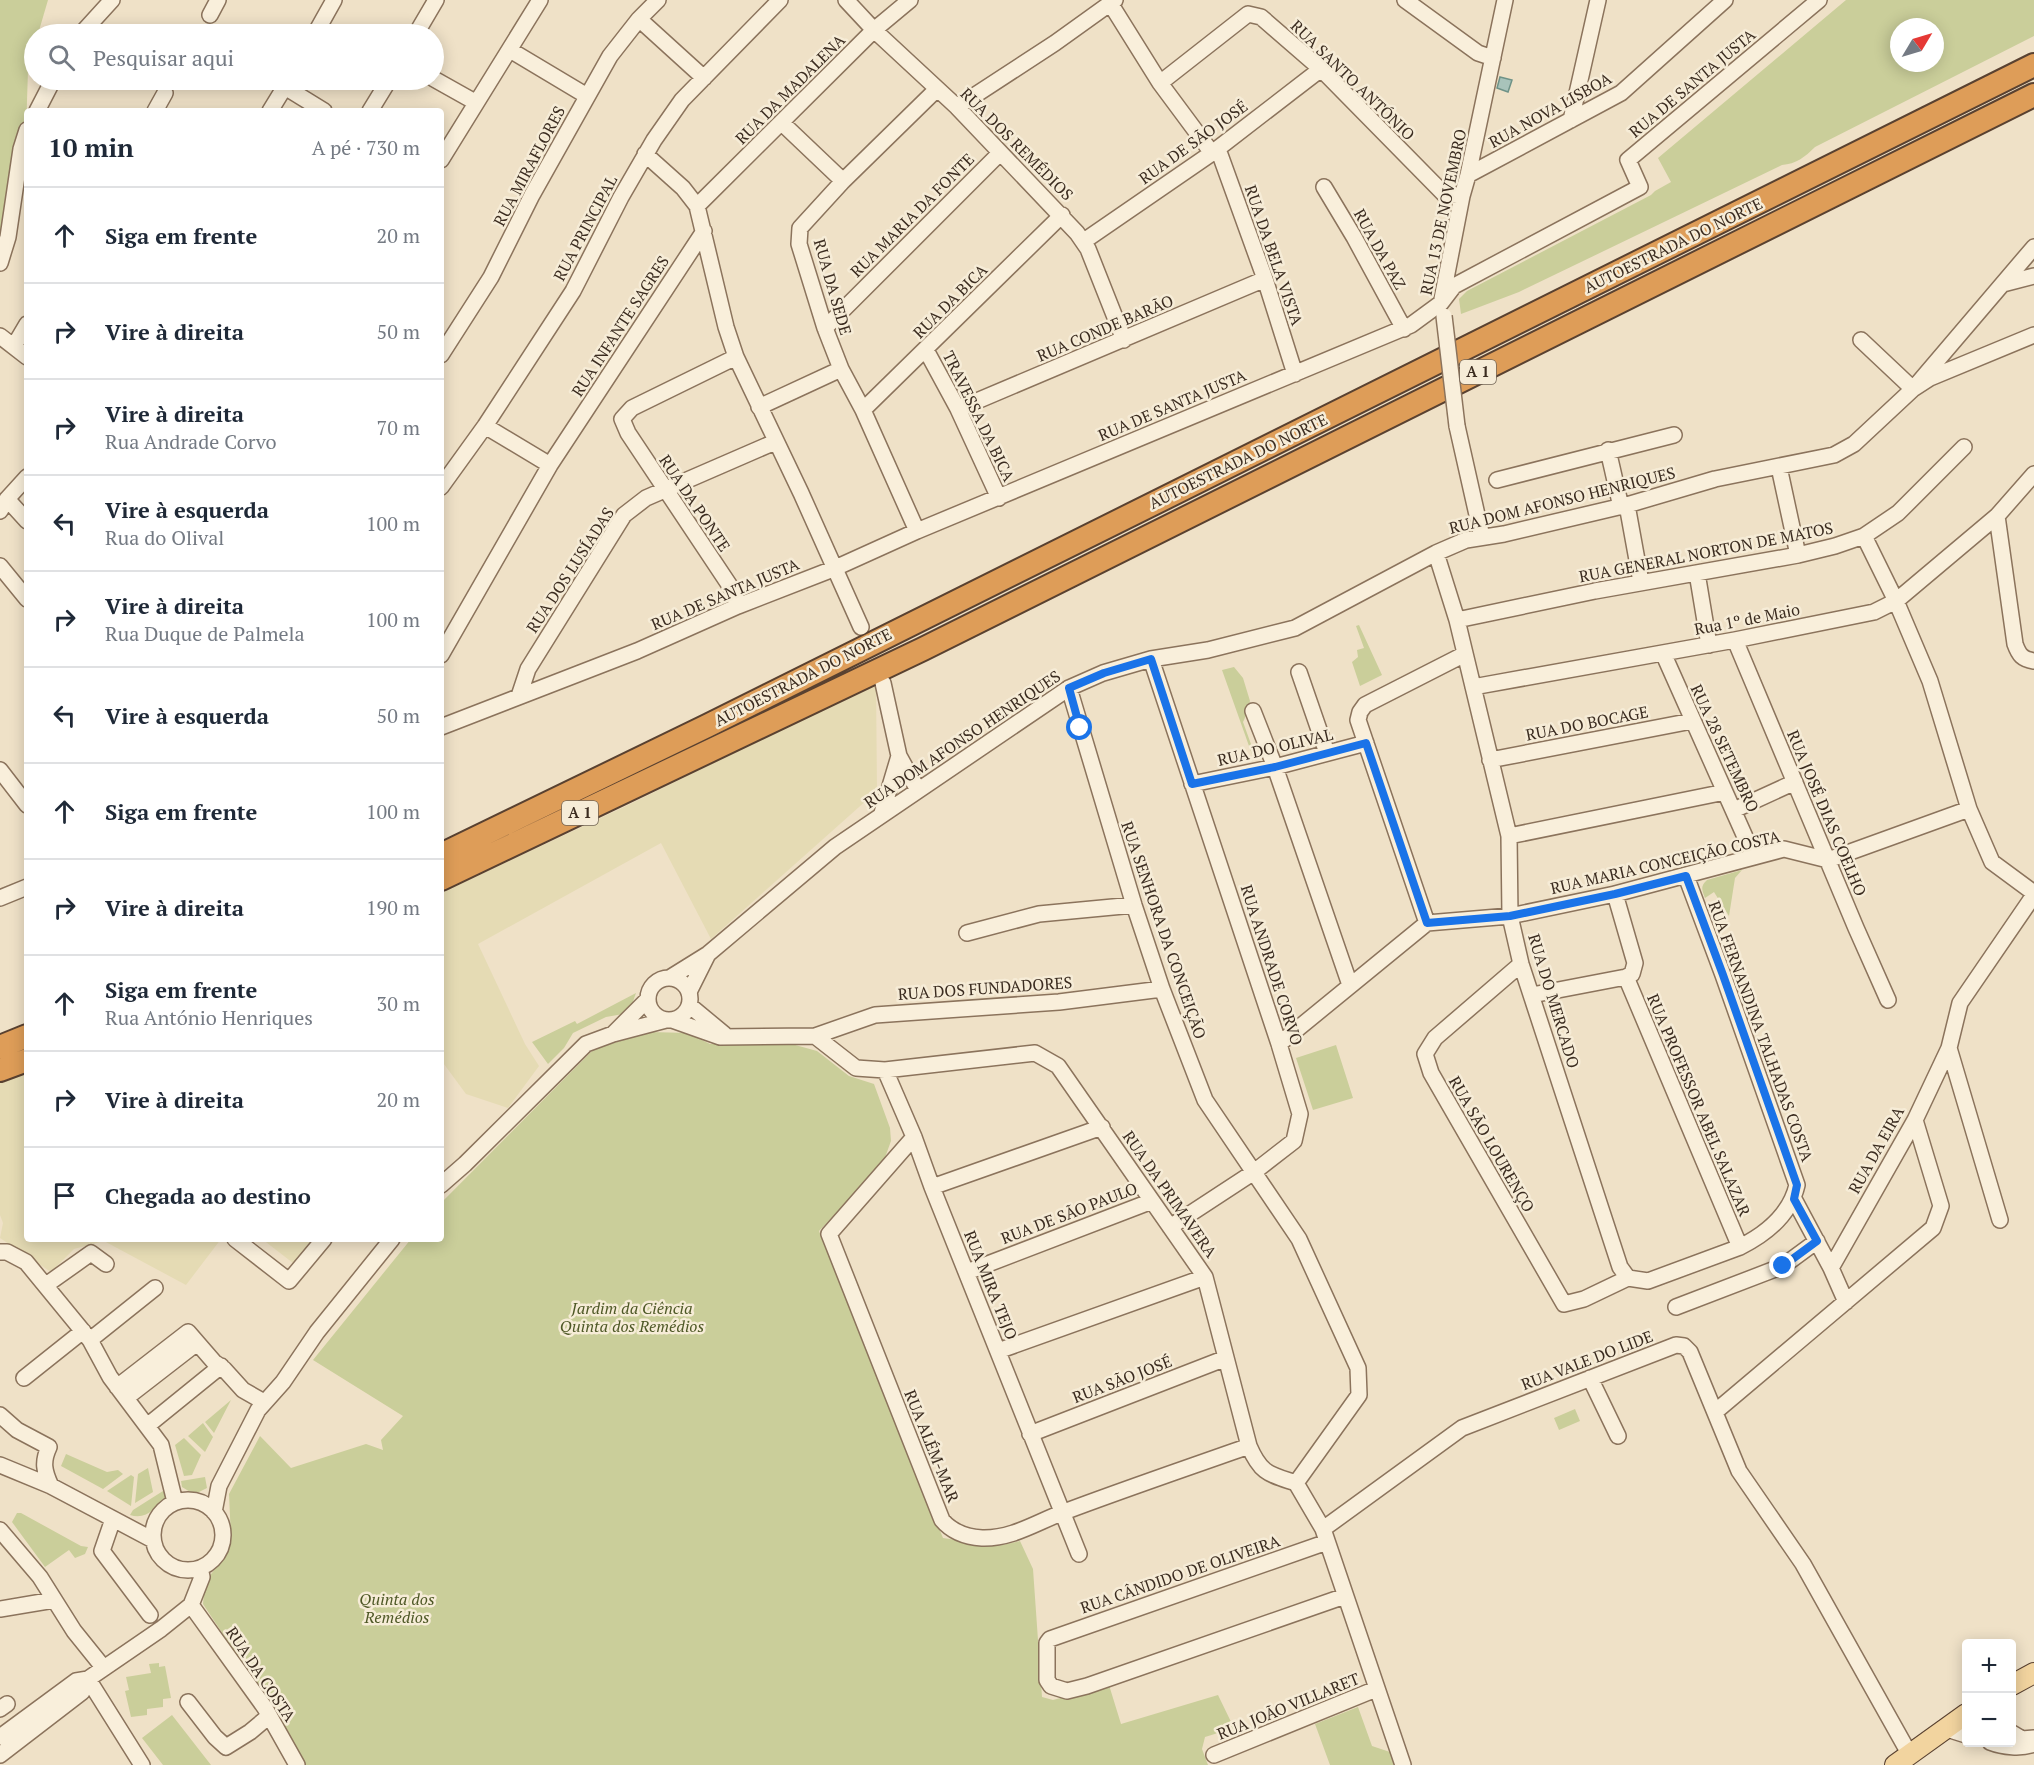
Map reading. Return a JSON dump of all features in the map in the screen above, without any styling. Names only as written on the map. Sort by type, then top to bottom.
[{"type":"highway","name":"AUTOESTRADA DO NORTE","points":[[444,854],[707,726],[2034,65]]},
{"type":"highway","name":"AUTOESTRADA DO NORTE","points":[[444,878],[922,649],[2034,95]]},
{"type":"highway","points":[[0,1047],[24,1037]]},
{"type":"highway","points":[[0,1070],[24,1061]]},
{"type":"main road","points":[[2016,1683],[2034,1673]]},
{"type":"main road","points":[[1902,1760],[1962,1717]]},
{"type":"street","points":[[90,24],[112,0]]},
{"type":"street","points":[[210,15],[218,0]]},
{"type":"street","points":[[422,24],[436,0]]},
{"type":"street","points":[[444,155],[540,0]]},
{"type":"street","name":"RUA MIRAFLORES","points":[[444,350],[491,277],[532,195],[610,56],[639,19],[658,0]]},
{"type":"street","name":"RUA PRINCIPAL","points":[[444,482],[485,426],[573,291],[645,154],[682,100],[780,0]]},
{"type":"street","name":"RUA DOS REMÉDIOS","points":[[846,0],[936,90],[957,107],[1062,215],[1084,241],[1124,340]]},
{"type":"street","name":"RUA DA MADALENA","points":[[697,206],[874,30],[910,0]]},
{"type":"street","points":[[1405,0],[1478,53],[1493,58]]},
{"type":"street","name":"RUA 13 DE NOVEMBRO","points":[[1482,537],[1457,426],[1443,310],[1462,196],[1505,0]]},
{"type":"street","points":[[1571,120],[1598,0]]},
{"type":"street","name":"RUA NOVA LISBOA","points":[[1468,175],[1621,93],[1725,0]]},
{"type":"street","name":"RUA DE SANTA JUSTA","points":[[444,726],[637,651],[738,606],[833,569],[917,531],[1404,329],[1443,310],[1454,286],[1640,187],[1628,160],[1819,0]]},
{"type":"street","points":[[320,24],[333,1]]},
{"type":"street","points":[[957,107],[1055,44],[1113,2]]},
{"type":"street","name":"RUA DA BELA VISTA","points":[[1113,2],[1161,83],[1215,151],[1266,279],[1295,374]]},
{"type":"street","name":"RUA SANTO ANTÓNIO","points":[[1161,83],[1248,14],[1261,17],[1321,69],[1444,194],[1462,196]]},
{"type":"street","points":[[639,19],[704,78]]},
{"type":"street","points":[[510,50],[587,96]]},
{"type":"street","name":"RUA DE SÃO JOSÉ","points":[[1084,241],[1215,151],[1321,69]]},
{"type":"street","points":[[444,85],[475,102]]},
{"type":"street","points":[[39,108],[48,90]]},
{"type":"street","points":[[272,108],[283,90]]},
{"type":"street","points":[[296,90],[320,108]]},
{"type":"street","points":[[372,108],[383,90]]},
{"type":"street","name":"RUA DA SEDE","points":[[917,531],[863,410],[841,369],[825,328],[799,244],[800,228],[843,181],[936,90]]},
{"type":"street","points":[[157,108],[165,93]]},
{"type":"street","points":[[782,123],[843,181]]},
{"type":"street","points":[[0,263],[9,228],[24,140]]},
{"type":"street","name":"RUA MARIA DA FONTE","points":[[825,328],[1000,153]]},
{"type":"street","points":[[645,154],[683,188],[697,206],[726,327],[736,357],[801,493],[833,569],[861,627]]},
{"type":"street","name":"RUA DA PAZ","points":[[1324,187],[1404,329]]},
{"type":"street","name":"RUA DA BICA","points":[[863,410],[1062,215]]},
{"type":"street","name":"RUA INFANTE SAGRES","points":[[444,649],[550,465],[704,231]]},
{"type":"street","points":[[1861,340],[1913,388],[2034,247]]},
{"type":"street","points":[[2003,284],[2034,276]]},
{"type":"street","name":"RUA CONDE BARÃO","points":[[958,409],[1266,279]]},
{"type":"street","points":[[14,346],[24,329]]},
{"type":"street","name":"RUA DOM AFONSO HENRIQUES","points":[[671,977],[708,954],[835,847],[1069,688],[1104,673],[1151,659],[1208,650],[1295,628],[1436,553],[1466,540],[1504,534],[1624,506],[1715,479],[1834,455],[1854,444],[1913,388],[1930,378],[2034,335]]},
{"type":"street","points":[[0,336],[24,354]]},
{"type":"street","name":"TRAVESSA DA BICA","points":[[926,350],[958,409],[999,498]]},
{"type":"street","name":"RUA DA PONTE","points":[[736,357],[632,408],[622,419],[628,433],[734,592],[738,606]]},
{"type":"street","points":[[759,407],[841,369]]},
{"type":"street","points":[[485,426],[550,465]]},
{"type":"street","points":[[1497,480],[1674,435]]},
{"type":"street","name":"RUA DOS LUSÍADAS","points":[[519,696],[528,669],[624,515],[646,498],[775,442]]},
{"type":"street","name":"RUA GENERAL NORTON DE MATOS","points":[[1457,620],[1641,582],[1798,555],[1835,546],[1864,536],[1898,513],[1964,447]]},
{"type":"street","points":[[1608,450],[1624,506],[1641,582]]},
{"type":"street","points":[[444,459],[455,466]]},
{"type":"street","points":[[1779,466],[1798,555]]},
{"type":"street","name":"Rua 1º de Maio","points":[[1473,687],[1709,645],[1874,612],[1896,602],[1997,516],[2034,474]]},
{"type":"street","points":[[24,481],[4,505],[24,519]]},
{"type":"street","points":[[1997,516],[2015,644],[2018,654],[2025,660],[2034,661]]},
{"type":"street","points":[[1864,536],[1930,681],[1969,809],[1992,862],[2034,894]]},
{"type":"street","name":"RUA DO MERCADO","points":[[1436,553],[1457,620],[1509,836],[1510,916],[1521,964],[1620,1267],[1628,1278]]},
{"type":"street","points":[[0,566],[24,595]]},
{"type":"street","points":[[1697,573],[1709,645]]},
{"type":"street","name":"RUA JOSÉ DIAS COELHO","points":[[1735,640],[1888,1000]]},
{"type":"street","name":"RUA 28 SETEMBRO","points":[[1663,653],[1754,857]]},
{"type":"street","points":[[1279,1044],[1427,923],[1358,720],[1365,705],[1465,654]]},
{"type":"street","name":"RUA ANDRADE CORVO","points":[[1151,659],[1279,1044],[1300,1114],[1294,1141],[1254,1172],[1170,1227]]},
{"type":"street","points":[[1299,672],[1327,753]]},
{"type":"street","points":[[883,683],[899,756],[918,790]]},
{"type":"street","name":"RUA SENHORA DA CONCEIÇÃO","points":[[1069,688],[1134,905],[1162,989],[1205,1100],[1299,1239],[1358,1368],[1359,1395],[1296,1483]]},
{"type":"street","points":[[1252,711],[1275,767],[1350,985]]},
{"type":"street","name":"RUA DO BOCAGE","points":[[1490,760],[1692,720]]},
{"type":"street","name":"RUA DO OLIVAL","points":[[1192,784],[1275,767],[1366,743]]},
{"type":"street","points":[[882,813],[899,756]]},
{"type":"street","points":[[0,770],[24,801]]},
{"type":"street","points":[[1734,810],[1795,782]]},
{"type":"street","points":[[1509,836],[1725,792]]},
{"type":"street","points":[[1828,860],[1969,809]]},
{"type":"street","name":"RUA MARIA CONCEIÇÃO COSTA","points":[[1427,923],[1510,916],[1615,894],[1784,849],[1828,860]]},
{"type":"street","name":"RUA FERNANDINA TALHADAS COSTA","points":[[1686,876],[1797,1185],[1794,1199]]},
{"type":"street","points":[[0,898],[24,888]]},
{"type":"street","points":[[1532,995],[1632,974],[1635,963],[1615,894]]},
{"type":"street","name":"RUA DA EIRA","points":[[1831,1268],[1915,1120],[1948,1048],[1960,1003],[2034,894]]},
{"type":"street","points":[[967,933],[1039,914],[1134,905]]},
{"type":"street","name":"RUA DOM AFONSO HENRIQUES","points":[[689,998],[708,954]]},
{"type":"street","name":"RUA SÃO LOURENÇO","points":[[1521,964],[1435,1038],[1425,1054],[1431,1073],[1564,1304],[1584,1299],[1628,1278]]},
{"type":"street","points":[[730,1036],[720,1032],[689,998],[682,982],[671,977],[654,983],[647,1000],[653,1013],[698,1028],[713,1036],[730,1036],[815,1036]]},
{"type":"street","name":"RUA PROFESSOR ABEL SALAZAR","points":[[1626,977],[1740,1247]]},
{"type":"street","name":"RUA DOS FUNDADORES","points":[[815,1036],[875,1015],[1059,1002],[1162,989]]},
{"type":"street","points":[[444,1182],[586,1044],[614,1034],[669,1020],[686,1012],[689,998]]},
{"type":"street","points":[[614,1034],[647,1000]]},
{"type":"street","name":"RUA DA PRIMAVERA","points":[[815,1036],[856,1068],[885,1070],[1035,1053],[1058,1066],[1204,1277],[1254,1458],[1268,1474],[1296,1483]]},
{"type":"street","points":[[1948,1048],[2000,1220]]},
{"type":"street","name":"RUA MIRA TEJO","points":[[885,1070],[915,1137],[1078,1554]]},
{"type":"street","points":[[1715,1412],[1933,1228],[1941,1206],[1915,1120]]},
{"type":"street","points":[[933,1187],[1102,1127]]},
{"type":"street","name":"RUA ALÉM-MAR","points":[[915,1137],[829,1234],[942,1520],[949,1528],[959,1533],[982,1538],[1016,1533],[1061,1513],[1249,1446]]},
{"type":"street","points":[[1628,1278],[1648,1281],[1740,1247],[1754,1240],[1777,1222],[1794,1199],[1831,1268],[1846,1302]]},
{"type":"street","name":"RUA DE SÃO PAULO","points":[[967,1272],[1152,1201]]},
{"type":"street","points":[[1676,1307],[1783,1266],[1817,1241]]},
{"type":"street","points":[[240,1242],[289,1281],[322,1242]]},
{"type":"street","points":[[214,1512],[219,1486],[264,1402],[283,1382],[317,1332],[390,1242]]},
{"type":"street","points":[[0,1252],[7,1252],[26,1262],[87,1336],[110,1377],[161,1444],[175,1502]]},
{"type":"street","points":[[46,1285],[91,1253],[106,1264]]},
{"type":"street","points":[[998,1351],[1204,1277]]},
{"type":"street","points":[[24,1378],[155,1288]]},
{"type":"street","points":[[122,1392],[192,1337],[243,1390],[264,1402]]},
{"type":"street","name":"RUA VALE DO LIDE","points":[[1325,1535],[1462,1428],[1676,1345],[1684,1346],[1690,1352],[1739,1471],[1803,1564],[1902,1760]]},
{"type":"street","name":"RUA SÃO JOSÉ","points":[[1030,1434],[1226,1358]]},
{"type":"street","points":[[147,1426],[221,1366]]},
{"type":"street","points":[[1590,1378],[1618,1436]]},
{"type":"street","points":[[0,1415],[17,1431],[49,1447],[44,1458],[44,1468],[51,1486]]},
{"type":"street","points":[[23,1474],[44,1458]]},
{"type":"street","points":[[0,1465],[51,1486],[153,1540]]},
{"type":"street","points":[[1296,1483],[1325,1535],[1403,1765]]},
{"type":"street","points":[[201,1503],[219,1486]]},
{"type":"street","points":[[188,1500],[201,1503],[214,1512],[221,1524],[223,1537],[219,1550],[212,1561],[200,1568],[184,1570],[169,1565],[158,1555],[153,1540],[155,1521],[163,1510],[175,1502],[188,1500]]},
{"type":"street","points":[[119,1522],[155,1521]]},
{"type":"street","points":[[119,1522],[102,1551],[150,1615]]},
{"type":"street","points":[[0,1530],[40,1577],[74,1631],[104,1667]]},
{"type":"street","name":"RUA CÂNDIDO DE OLIVEIRA","points":[[1325,1535],[1050,1639],[1047,1643],[1047,1680],[1051,1686],[1066,1691],[1087,1686],[1345,1596]]},
{"type":"street","points":[[0,1737],[76,1681],[88,1679],[161,1629],[192,1601],[202,1577],[200,1568]]},
{"type":"street","name":"RUA DA COSTA","points":[[184,1570],[192,1601],[269,1716],[297,1765]]},
{"type":"street","points":[[0,1609],[54,1600]]},
{"type":"street","points":[[0,1755],[82,1692],[88,1679]]},
{"type":"street","points":[[88,1679],[142,1765]]},
{"type":"street","name":"RUA JOÃO VILLARET","points":[[1214,1755],[1376,1689]]},
{"type":"street","points":[[188,1702],[215,1737],[226,1747],[250,1732],[269,1716]]},
{"type":"street","points":[[1947,1729],[1962,1734]]},
{"type":"street","points":[[2016,1735],[2022,1739],[2034,1738]]},
{"type":"street","points":[[2016,1746],[2026,1747],[2034,1744]]},
{"type":"shaded area","points":[[876,683],[877,791],[711,939],[661,843],[478,944],[525,1044],[539,1066],[508,1108],[466,1094],[444,1064],[444,892],[624,807]]},
{"type":"shaded area","points":[[24,1073],[24,1242],[100,1242],[74,1249],[51,1272],[0,1238],[3,1223],[0,1215],[0,1083]]},
{"type":"shaded area","points":[[106,1242],[219,1242],[186,1285]]},
{"type":"shaded area","points":[[266,1242],[310,1242],[293,1263]]},
{"type":"green space","points":[[0,0],[48,0],[41,24],[24,24],[24,90],[27,90],[27,108],[24,108],[24,142],[0,256]]},
{"type":"green space","points":[[1846,0],[2034,0],[2034,36],[1815,147],[1796,162],[1782,165],[1519,292],[1461,314],[1459,299],[1467,291],[1651,195],[1671,182],[1658,158]]},
{"type":"green space","points":[[1359,625],[1382,675],[1360,686],[1352,662],[1358,657],[1357,650],[1364,648],[1356,626]]},
{"type":"green space","points":[[1234,667],[1243,678],[1250,701],[1243,722],[1256,758],[1254,760],[1222,670]]},
{"type":"green space","points":[[1742,870],[1735,878],[1729,916],[1714,892],[1705,898],[1702,886],[1707,880]]},
{"type":"green space","points":[[636,993],[631,1007],[623,1014],[606,1017],[573,1033],[564,1048],[548,1064],[532,1042],[575,1021],[577,1024]]},
{"type":"green space","points":[[650,1032],[688,1033],[710,1044],[788,1043],[817,1051],[849,1076],[874,1084],[890,1128],[891,1141],[883,1163],[819,1231],[943,1538],[998,1546],[1020,1541],[1033,1569],[1042,1697],[1053,1700],[1109,1685],[1121,1724],[1218,1695],[1234,1728],[1205,1737],[1202,1749],[1208,1765],[303,1765],[256,1684],[203,1604],[205,1582],[228,1552],[231,1538],[229,1494],[260,1436],[291,1468],[366,1444],[383,1450],[381,1440],[403,1416],[313,1360],[409,1242],[444,1242],[444,1200],[594,1049]]},
{"type":"green space","points":[[1336,1045],[1353,1098],[1313,1110],[1296,1058]]},
{"type":"green space","points":[[231,1400],[214,1433],[205,1422]]},
{"type":"green space","points":[[1575,1409],[1580,1421],[1559,1430],[1554,1418]]},
{"type":"green space","points":[[203,1423],[213,1437],[205,1452],[188,1436]]},
{"type":"green space","points":[[184,1438],[201,1455],[192,1475],[184,1476],[175,1445]]},
{"type":"green space","points":[[66,1454],[107,1472],[118,1470],[123,1474],[103,1489],[61,1466]]},
{"type":"green space","points":[[148,1468],[153,1492],[135,1503],[138,1474]]},
{"type":"green space","points":[[131,1475],[134,1477],[131,1506],[107,1491]]},
{"type":"green space","points":[[205,1477],[207,1488],[197,1493],[192,1493],[182,1487],[181,1481]]},
{"type":"green space","points":[[163,1491],[167,1497],[150,1512],[141,1516],[130,1515],[133,1510]]},
{"type":"green space","points":[[17,1513],[21,1513],[81,1546],[88,1547],[85,1554],[75,1558],[69,1550],[45,1567],[12,1522]]},
{"type":"green space","points":[[159,1663],[159,1667],[165,1666],[171,1698],[163,1699],[163,1707],[147,1709],[147,1715],[131,1717],[125,1691],[129,1690],[126,1677],[151,1673],[149,1664]]},
{"type":"green space","points":[[1358,1707],[1372,1746],[1390,1752],[1397,1765],[1330,1765],[1315,1724]]},
{"type":"green space","points":[[172,1715],[211,1765],[163,1765],[142,1738]]},
{"type":"water","points":[[1500,77],[1512,80],[1508,92],[1497,88]]},
{"type":"route","points":[[1080,728],[1069,688],[1104,673],[1151,659],[1192,784],[1275,767],[1366,743],[1427,923],[1510,916],[1615,894],[1686,876],[1797,1185],[1794,1199],[1817,1241],[1783,1266]]},
{"type":"park label","name":"Jardim da Ciência Quinta dos Remédios","points":[[632,1317]]},
{"type":"park label","name":"Quinta dos Remédios","points":[[397,1608]]}]
